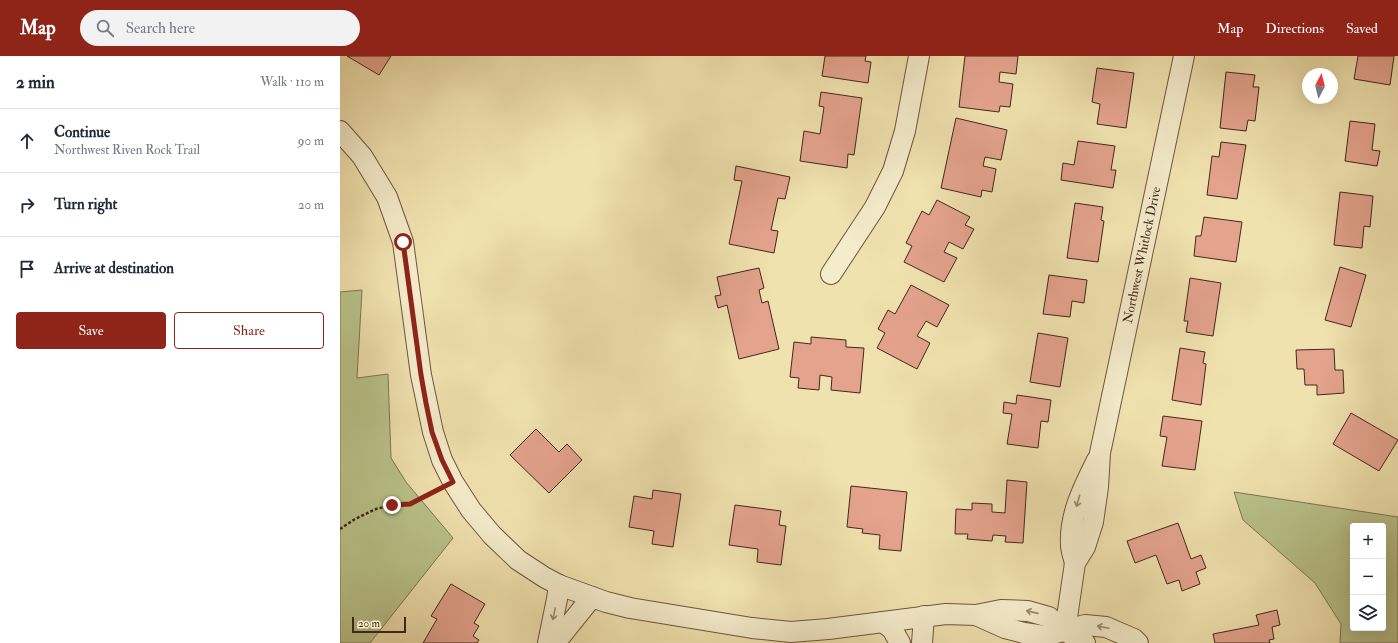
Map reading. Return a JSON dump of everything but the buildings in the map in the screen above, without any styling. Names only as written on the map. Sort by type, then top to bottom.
[{"type":"street","points":[[831,274],[875,207],[893,171],[905,131],[919,56]]},
{"type":"street","name":"Northwest Whitlock Drive","points":[[1066,631],[1075,563],[1085,547],[1094,522],[1100,453],[1184,56]]},
{"type":"street","points":[[340,131],[362,156],[387,197],[403,242],[426,403],[432,432],[442,460],[453,482],[471,510],[492,535],[518,560],[559,585],[592,597],[630,608],[752,628],[791,632],[828,629],[946,614],[976,615],[1001,610],[1028,611],[1049,617],[1066,631],[1085,643]]},
{"type":"street","points":[[548,643],[559,585]]},
{"type":"street","points":[[555,643],[592,597]]},
{"type":"street","points":[[922,643],[924,616]]},
{"type":"street","points":[[883,622],[892,629],[900,643]]},
{"type":"street","points":[[1066,631],[1085,624],[1106,627],[1134,639],[1138,643]]},
{"type":"path","points":[[340,529],[355,519],[376,509],[392,505],[410,504],[453,482]]},
{"type":"green space","points":[[362,290],[357,378],[388,374],[391,458],[406,482],[453,538],[370,643],[340,643],[340,292]]},
{"type":"green space","points":[[1234,492],[1398,517],[1398,643],[1340,643],[1341,624],[1315,583],[1243,520]]},
{"type":"route","points":[[392,505],[410,504],[453,482],[442,460],[432,432],[421,375],[403,242]]}]
